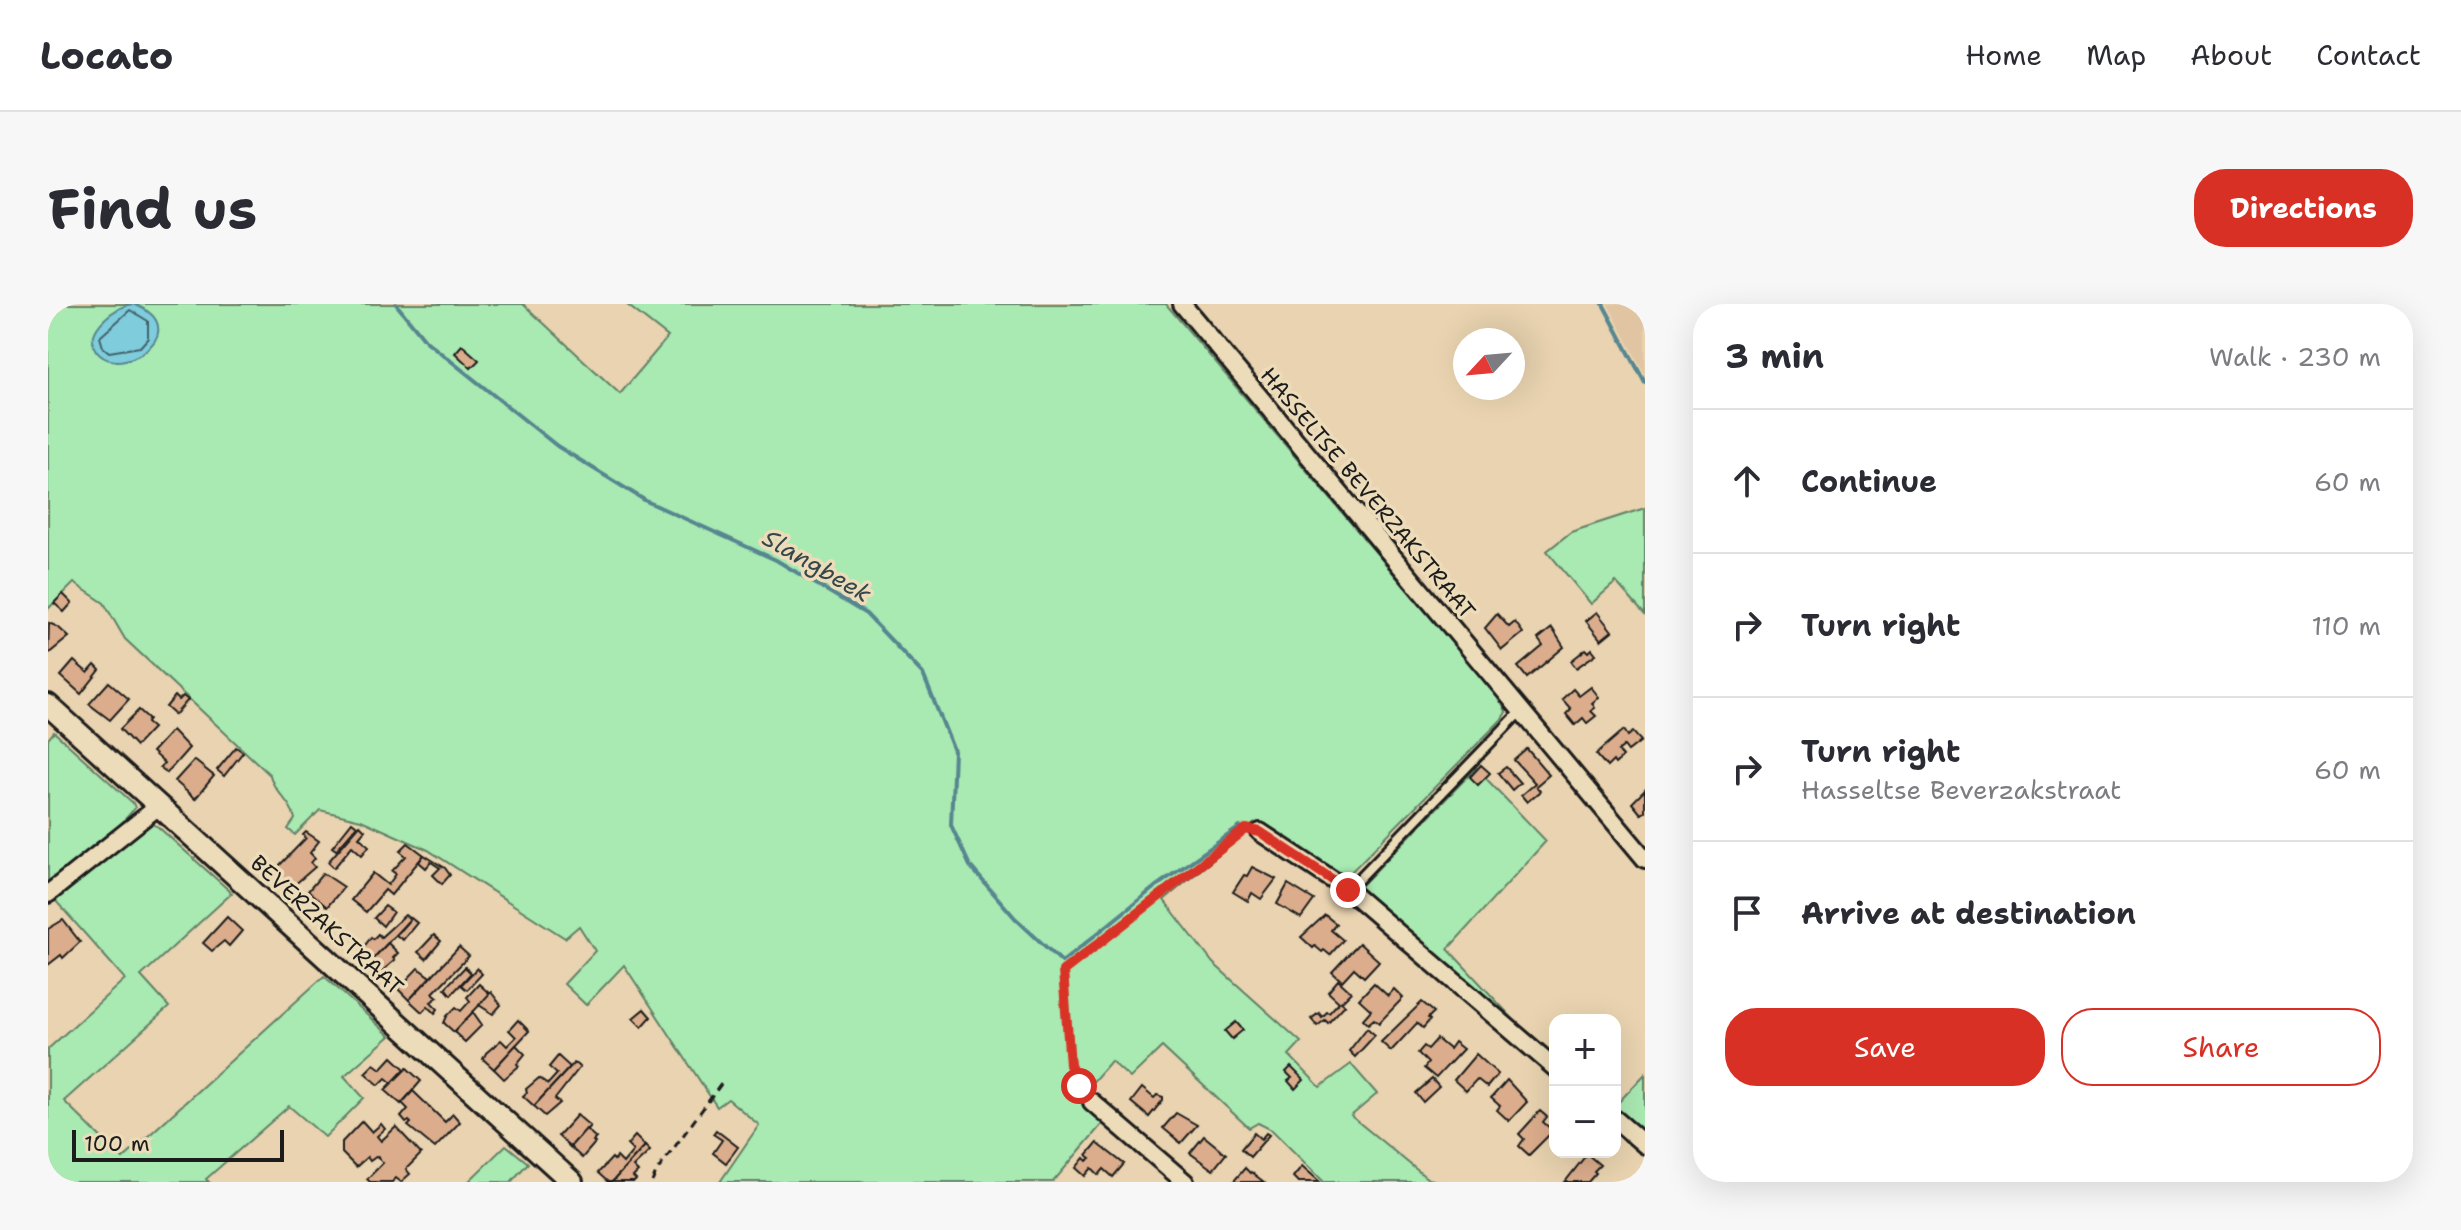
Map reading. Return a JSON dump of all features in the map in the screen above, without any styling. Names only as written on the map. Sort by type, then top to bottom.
[{"type":"street","name":"HASSELTSE BEVERZAKSTRAAT","points":[[1182,304],[1645,859]]},
{"type":"street","name":"BEVERZAKSTRAAT","points":[[48,705],[572,1182]]},
{"type":"street","points":[[48,894],[160,805]]},
{"type":"street","points":[[1260,832],[1348,890],[1549,1063]]},
{"type":"street","points":[[1092,1102],[1185,1182]]},
{"type":"street","points":[[1621,1124],[1645,1145]]},
{"type":"lane","points":[[1348,890],[1521,711]]},
{"type":"path","points":[[1092,1102],[1079,1086],[1070,1065],[1063,971],[1246,829],[1260,832]]},
{"type":"path","points":[[652,1182],[721,1084]]},
{"type":"shaded area","points":[[1608,304],[1645,304],[1645,374]]},
{"type":"green space","points":[[48,304],[523,304],[620,394],[668,337],[626,304],[1166,304],[1502,702],[1506,712],[1344,879],[1320,860],[1257,823],[1164,900],[1213,963],[1301,1042],[1289,1055],[1320,1087],[1351,1064],[1377,1094],[1351,1116],[1428,1179],[1443,1182],[1324,1182],[1272,1130],[1258,1123],[1249,1128],[1162,1047],[1130,1078],[1111,1061],[1088,1087],[1080,1101],[1103,1123],[1053,1182],[720,1182],[759,1125],[728,1099],[717,1107],[624,965],[586,1005],[564,984],[595,951],[579,926],[565,938],[428,850],[361,820],[320,810],[295,835],[288,829],[295,819],[293,812],[270,775],[125,639],[104,603],[74,583],[48,609]]},
{"type":"green space","points":[[1645,508],[1645,615],[1616,582],[1591,604],[1547,551],[1571,532]]},
{"type":"green space","points":[[54,732],[135,808],[120,825],[48,886],[48,739]]},
{"type":"green space","points":[[1476,768],[1546,841],[1448,949],[1515,1021],[1549,1050],[1549,1057],[1358,889]]},
{"type":"green space","points":[[150,824],[157,826],[232,893],[141,976],[169,1007],[64,1101],[123,1159],[324,976],[390,1036],[344,1076],[364,1098],[325,1137],[289,1106],[206,1179],[209,1182],[48,1182],[48,1049],[125,979],[54,899]]},
{"type":"green space","points":[[1645,1074],[1645,1140],[1621,1118],[1621,1100]]},
{"type":"green space","points":[[506,1145],[528,1163],[511,1182],[468,1182]]},
{"type":"water","points":[[133,304],[150,314],[158,325],[157,336],[150,347],[125,360],[112,360],[100,355],[93,339],[101,323],[116,310]]},
{"type":"building","points":[[462,345],[479,360],[471,368],[455,353]]},
{"type":"building","points":[[63,594],[72,603],[64,612],[54,603]]},
{"type":"building","points":[[1597,612],[1612,631],[1601,640],[1586,621]]},
{"type":"building","points":[[1497,614],[1509,627],[1515,622],[1523,633],[1502,650],[1485,628]]},
{"type":"building","points":[[49,623],[69,637],[48,654]]},
{"type":"building","points":[[1552,628],[1564,647],[1527,678],[1518,667],[1543,646],[1538,639]]},
{"type":"building","points":[[1586,649],[1589,652],[1592,649],[1596,654],[1576,668],[1571,661]]},
{"type":"building","points":[[74,661],[88,673],[95,665],[100,670],[81,694],[61,676]]},
{"type":"building","points":[[109,682],[129,699],[110,720],[89,704]]},
{"type":"building","points":[[1591,687],[1599,697],[1592,703],[1595,708],[1591,711],[1596,716],[1587,723],[1583,718],[1575,725],[1566,714],[1571,709],[1562,699],[1573,689],[1579,696]]},
{"type":"building","points":[[175,696],[179,700],[183,696],[188,700],[175,715],[166,707]]},
{"type":"building","points":[[139,710],[153,728],[136,746],[120,729]]},
{"type":"building","points":[[172,730],[189,748],[167,773],[160,767],[164,763],[152,752]]},
{"type":"building","points":[[1624,730],[1628,736],[1633,732],[1641,741],[1628,751],[1624,746],[1618,751],[1623,757],[1607,767],[1596,754]]},
{"type":"building","points":[[236,747],[243,752],[224,776],[217,770]]},
{"type":"building","points":[[1527,749],[1549,775],[1536,786],[1540,791],[1527,802],[1521,795],[1535,783],[1514,760]]},
{"type":"building","points":[[194,760],[214,776],[195,799],[175,781]]},
{"type":"building","points":[[1481,765],[1490,773],[1478,785],[1470,777]]},
{"type":"building","points":[[1506,767],[1520,783],[1512,790],[1498,773]]},
{"type":"building","points":[[1645,790],[1645,811],[1641,814],[1632,803]]},
{"type":"building","points":[[352,822],[357,826],[336,850],[332,847]]},
{"type":"building","points":[[360,825],[365,830],[359,837],[369,846],[362,855],[352,846],[334,868],[328,862]]},
{"type":"building","points":[[306,832],[319,841],[310,853],[315,858],[311,863],[315,867],[292,887],[274,871],[306,838],[303,835]]},
{"type":"building","points":[[408,843],[424,855],[391,895],[385,890],[366,912],[351,900],[373,873],[388,885],[396,874],[392,871],[406,856],[400,851]]},
{"type":"building","points":[[424,855],[445,868],[450,875],[442,884],[433,875],[440,868],[431,862],[426,868],[419,862]]},
{"type":"building","points":[[1252,867],[1276,879],[1261,899],[1252,893],[1248,901],[1233,892]]},
{"type":"building","points":[[323,873],[344,887],[327,907],[308,891]]},
{"type":"building","points":[[1288,884],[1314,900],[1301,918],[1277,904]]},
{"type":"building","points":[[385,906],[393,912],[383,926],[374,918]]},
{"type":"building","points":[[405,915],[410,919],[369,963],[359,954],[371,937],[373,939],[378,934],[381,937]]},
{"type":"building","points":[[1325,915],[1336,924],[1331,930],[1343,940],[1330,955],[1315,946],[1313,948],[1301,937]]},
{"type":"building","points":[[227,917],[242,931],[229,946],[224,941],[212,951],[203,943]]},
{"type":"building","points":[[411,918],[417,923],[403,940],[396,935]]},
{"type":"building","points":[[63,920],[80,942],[63,958],[61,955],[48,965],[48,929]]},
{"type":"building","points":[[434,935],[441,941],[426,959],[418,952]]},
{"type":"building","points":[[388,943],[398,953],[393,958],[395,960],[380,973],[369,963]]},
{"type":"building","points":[[1359,943],[1379,961],[1364,977],[1354,968],[1342,981],[1332,972]]},
{"type":"building","points":[[459,947],[469,956],[433,993],[438,997],[431,1002],[438,1009],[435,1013],[428,1006],[422,1012],[409,1000]]},
{"type":"building","points":[[465,967],[471,973],[451,995],[445,988]]},
{"type":"building","points":[[418,968],[430,977],[409,1000],[398,989]]},
{"type":"building","points":[[477,968],[482,974],[467,990],[461,985]]},
{"type":"building","points":[[1338,980],[1351,992],[1341,1002],[1345,1005],[1328,1023],[1325,1020],[1317,1026],[1311,1019],[1319,1013],[1322,1017],[1329,1013],[1339,1002],[1328,992]]},
{"type":"building","points":[[1374,983],[1388,996],[1394,989],[1403,998],[1379,1023],[1374,1019],[1368,1024],[1363,1019],[1371,1010],[1359,999]]},
{"type":"building","points":[[479,984],[490,994],[454,1032],[444,1023],[447,1016],[456,1007],[461,1011],[470,1001],[467,997]]},
{"type":"building","points":[[491,992],[501,1005],[493,1014],[479,1005]]},
{"type":"building","points":[[1422,1002],[1434,1012],[1428,1018],[1430,1020],[1423,1028],[1417,1023],[1391,1051],[1381,1042]]},
{"type":"building","points":[[644,1009],[651,1017],[642,1027],[633,1018]]},
{"type":"building","points":[[473,1012],[482,1025],[465,1042],[454,1032]]},
{"type":"building","points":[[518,1020],[529,1031],[494,1069],[483,1059],[501,1040],[507,1046],[516,1037],[509,1030]]},
{"type":"building","points":[[1236,1022],[1243,1030],[1232,1039],[1225,1031]]},
{"type":"building","points":[[1367,1028],[1375,1035],[1355,1057],[1349,1051]]},
{"type":"building","points":[[1437,1039],[1449,1049],[1454,1042],[1463,1049],[1436,1078],[1424,1068],[1428,1063],[1418,1053],[1424,1046],[1428,1049]]},
{"type":"building","points":[[516,1045],[525,1054],[517,1064],[519,1066],[504,1079],[494,1069]]},
{"type":"building","points":[[1476,1054],[1498,1074],[1487,1087],[1477,1079],[1466,1091],[1454,1080]]},
{"type":"building","points":[[558,1056],[570,1067],[534,1106],[523,1096],[526,1089],[539,1078],[548,1084],[557,1074],[549,1067]]},
{"type":"building","points":[[392,1057],[405,1069],[392,1083],[386,1078],[379,1085],[365,1073],[374,1064],[381,1069]]},
{"type":"building","points":[[574,1063],[580,1067],[555,1099],[560,1103],[545,1116],[534,1106]]},
{"type":"building","points":[[1291,1067],[1304,1080],[1295,1089],[1288,1081],[1292,1078],[1286,1072]]},
{"type":"building","points":[[407,1068],[421,1081],[401,1104],[385,1090]]},
{"type":"building","points":[[1432,1079],[1439,1087],[1423,1102],[1416,1093]]},
{"type":"building","points":[[1507,1080],[1527,1102],[1509,1121],[1497,1110],[1500,1106],[1491,1098]]},
{"type":"building","points":[[1142,1088],[1154,1098],[1157,1095],[1163,1097],[1149,1117],[1131,1102]]},
{"type":"building","points":[[413,1091],[445,1122],[453,1114],[460,1122],[435,1148],[408,1126],[409,1121],[406,1123],[401,1117],[408,1109],[402,1103]]},
{"type":"building","points":[[1540,1111],[1547,1117],[1543,1122],[1549,1127],[1549,1135],[1529,1155],[1519,1146],[1524,1139],[1519,1134]]},
{"type":"building","points":[[1176,1113],[1197,1125],[1181,1143],[1163,1128]]},
{"type":"building","points":[[577,1115],[590,1126],[570,1147],[558,1136]]},
{"type":"building","points":[[362,1121],[372,1132],[381,1124],[385,1129],[377,1136],[381,1141],[396,1127],[421,1154],[406,1169],[410,1174],[401,1182],[396,1178],[392,1182],[370,1182],[367,1179],[383,1163],[377,1156],[370,1161],[367,1157],[356,1167],[342,1153],[342,1142]]},
{"type":"building","points":[[586,1129],[596,1138],[582,1158],[570,1147]]},
{"type":"building","points":[[716,1130],[738,1147],[726,1163],[713,1153],[722,1140],[713,1134]]},
{"type":"building","points":[[1254,1133],[1261,1139],[1266,1133],[1269,1135],[1250,1157],[1241,1149]]},
{"type":"building","points":[[635,1136],[645,1146],[612,1182],[608,1182],[598,1173],[612,1158],[617,1157],[623,1163],[633,1151],[627,1145]]},
{"type":"building","points":[[1204,1136],[1226,1154],[1213,1170],[1190,1153]]},
{"type":"building","points":[[1097,1143],[1124,1164],[1113,1177],[1104,1169],[1099,1175],[1092,1168],[1085,1176],[1076,1168],[1084,1158],[1087,1161],[1091,1158],[1087,1155]]},
{"type":"building","points":[[645,1146],[650,1151],[633,1167],[638,1172],[633,1177],[636,1180],[612,1182]]},
{"type":"building","points":[[1584,1158],[1592,1158],[1600,1165],[1588,1182],[1565,1182]]},
{"type":"building","points":[[1302,1166],[1320,1182],[1298,1182],[1293,1177]]},
{"type":"building","points":[[1245,1168],[1250,1173],[1264,1182],[1233,1182]]},
{"type":"waterway","name":"Slangbeek","points":[[396,304],[426,341],[557,446],[646,501],[776,560],[866,614],[923,674],[954,751],[951,825],[970,866],[1015,918],[1062,962],[1155,887],[1240,827],[1254,834]]},
{"type":"waterway","points":[[1603,304],[1645,383]]},
{"type":"route","points":[[1079,1086],[1070,1065],[1063,971],[1246,829],[1260,832],[1348,890]]}]
